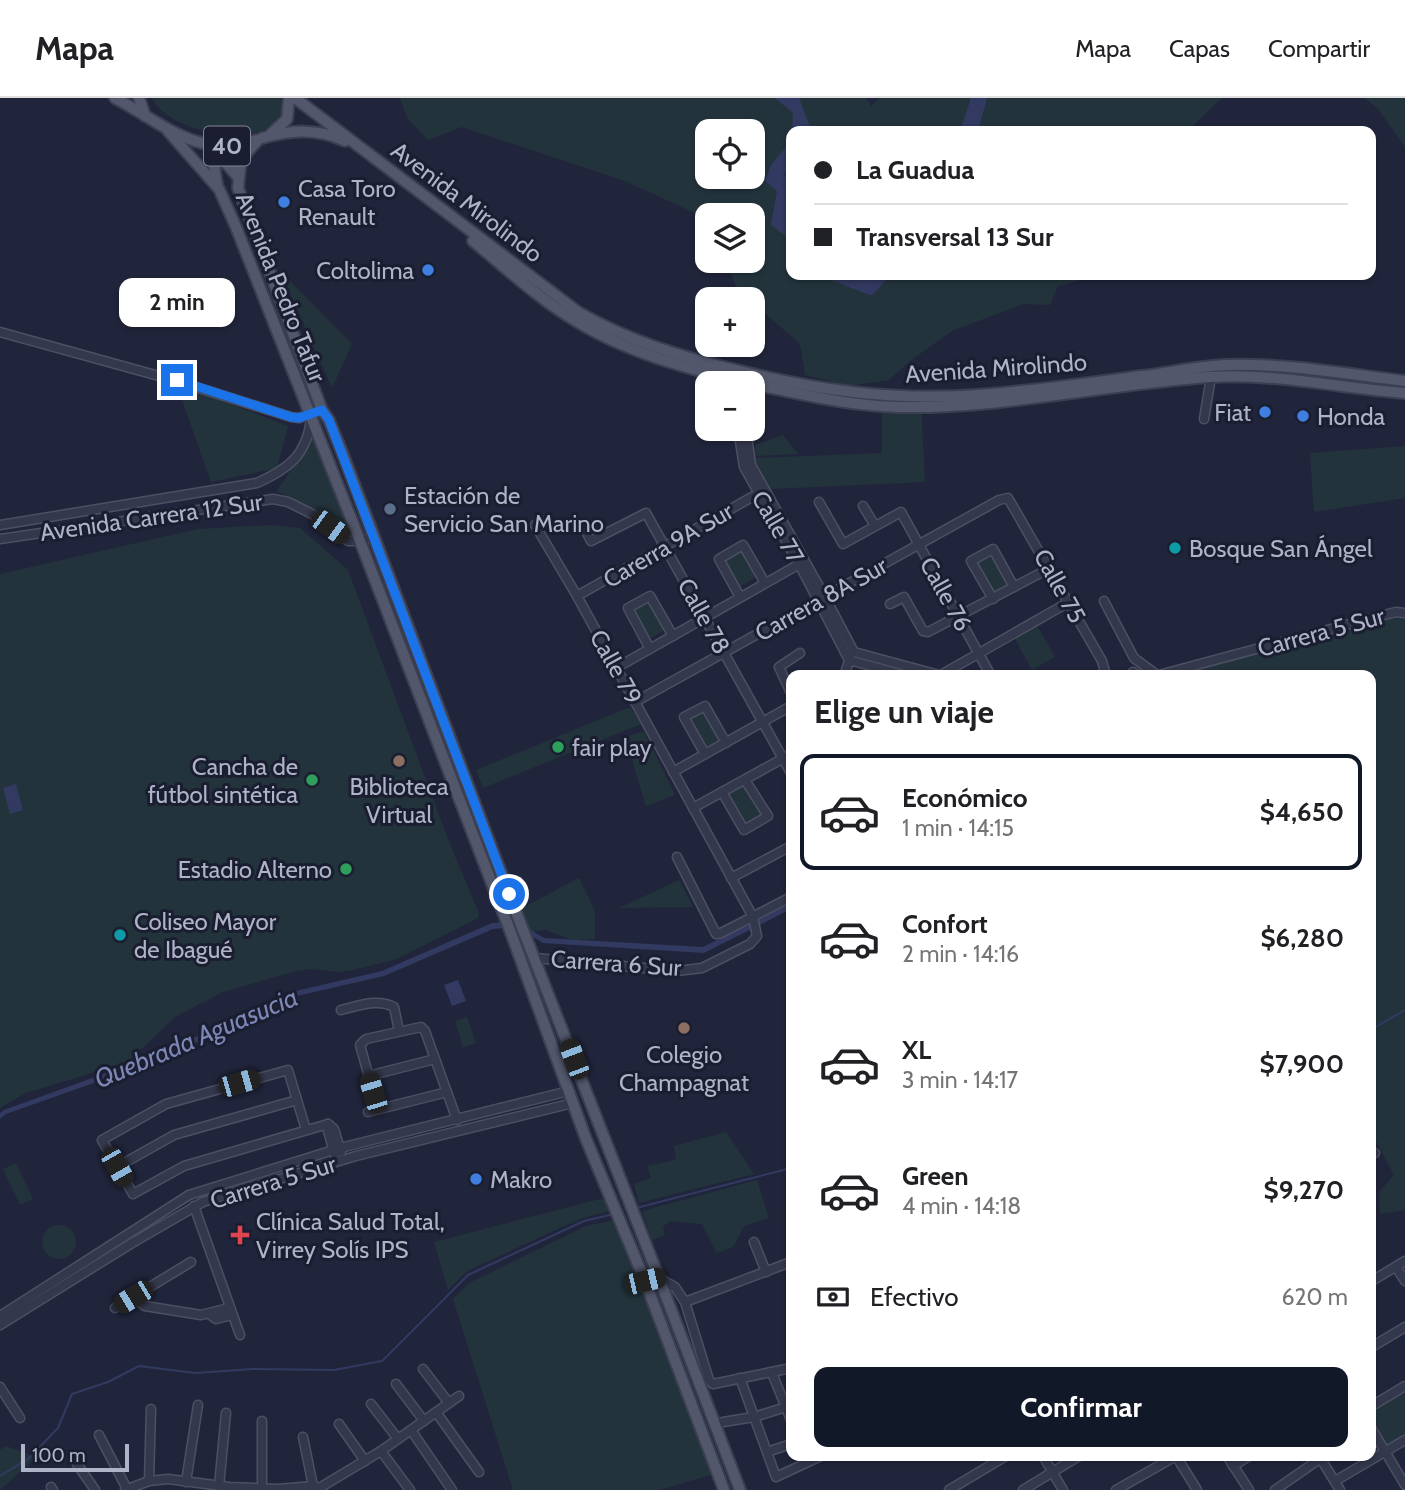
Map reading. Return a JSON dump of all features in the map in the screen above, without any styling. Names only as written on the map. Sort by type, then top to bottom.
[{"type":"main road","name":"40","points":[[115,98],[168,131],[190,141],[212,146],[240,145],[260,139],[281,126],[287,119],[289,98]]},
{"type":"main road","points":[[139,98],[145,116]]},
{"type":"main road","name":"Avenida Mirolindo","points":[[295,98],[579,312],[635,341],[692,359],[853,394],[899,397],[978,395],[1225,365],[1274,366],[1405,381]]},
{"type":"main road","name":"Avenida Mirolindo","points":[[260,139],[283,132],[307,130],[346,141],[576,321],[655,357],[698,371]]},
{"type":"main road","name":"Avenida Pedro Tafur","points":[[168,131],[219,189],[360,541],[505,916],[573,1103],[645,1281],[724,1490]]},
{"type":"main road","name":"Avenida Pedro Tafur","points":[[260,139],[242,159],[238,177],[242,199],[740,1490]]},
{"type":"main road","points":[[219,189],[213,171],[215,162],[222,160],[238,177]]},
{"type":"main road","name":"Avenida Mirolindo","points":[[765,387],[846,403],[922,407],[995,402],[1211,377],[1274,376],[1405,393]]},
{"type":"street","points":[[0,332],[177,380],[291,417],[311,417],[322,410]]},
{"type":"street","points":[[1204,419],[1211,377]]},
{"type":"street","name":"Avenida Carrera 12 Sur","points":[[0,525],[257,483],[290,466],[307,438],[311,417]]},
{"type":"street","name":"Calle 77","points":[[740,441],[744,467],[802,562],[851,656]]},
{"type":"street","name":"Calle 77","points":[[748,441],[751,465],[759,488]]},
{"type":"street","name":"Carerra 9A Sur","points":[[577,596],[665,547],[759,488]]},
{"type":"street","name":"Avenida Carrera 12 Sur","points":[[0,540],[273,499],[288,502],[312,514],[348,541],[360,541]]},
{"type":"street","name":"Carrera 8A Sur","points":[[635,702],[999,500],[1008,499]]},
{"type":"street","name":"Calle 75","points":[[1008,499],[1050,568],[1105,670]]},
{"type":"street","name":"Carrera 8A Sur","points":[[819,502],[843,544],[901,512]]},
{"type":"street","points":[[863,506],[875,526]]},
{"type":"street","name":"Calle 76","points":[[901,512],[988,670]]},
{"type":"street","name":"Calle 78","points":[[589,537],[646,513],[763,722],[786,755]]},
{"type":"street","name":"Calle 79","points":[[539,523],[755,923]]},
{"type":"street","points":[[360,541],[374,537]]},
{"type":"street","points":[[740,597],[719,559],[743,545],[765,583]]},
{"type":"street","points":[[993,599],[971,561],[993,549],[1014,587]]},
{"type":"street","name":"Carrera 8A Sur","points":[[616,668],[802,562]]},
{"type":"street","points":[[890,604],[904,597],[923,631],[928,632],[1050,568]]},
{"type":"street","points":[[650,649],[628,608],[650,596],[673,636]]},
{"type":"street","points":[[1104,601],[1134,657],[1150,670]]},
{"type":"street","points":[[949,670],[1069,602]]},
{"type":"street","name":"Carrera 5 Sur","points":[[1175,670],[1396,612],[1405,613]]},
{"type":"street","points":[[786,682],[779,667],[800,653]]},
{"type":"street","points":[[846,670],[851,656]]},
{"type":"street","points":[[851,656],[891,670]]},
{"type":"street","points":[[851,656],[913,670]]},
{"type":"street","points":[[705,754],[684,718],[705,706],[726,743]]},
{"type":"street","points":[[673,772],[786,709]]},
{"type":"street","points":[[693,808],[786,757]]},
{"type":"street","points":[[722,792],[744,830],[768,816],[746,780]]},
{"type":"street","points":[[731,878],[786,849]]},
{"type":"street","points":[[677,856],[716,934],[755,923],[786,901]]},
{"type":"street","name":"Carrera 6 Sur","points":[[535,958],[677,971],[702,968],[750,944],[757,936],[755,923]]},
{"type":"street","points":[[341,1010],[370,1004],[389,1004],[394,1007],[399,1031]]},
{"type":"street","points":[[378,1109],[360,1050],[362,1042],[421,1027],[425,1031],[457,1120]]},
{"type":"street","points":[[368,1076],[435,1059]]},
{"type":"street","points":[[306,1130],[288,1070],[166,1104],[102,1140],[133,1194],[184,1166],[328,1124],[334,1129],[340,1161]]},
{"type":"street","name":"Carrera 5 Sur","points":[[0,1315],[189,1195],[337,1149],[569,1091]]},
{"type":"street","points":[[368,1112],[447,1092]]},
{"type":"street","points":[[117,1167],[174,1135],[297,1100]]},
{"type":"street","name":"Carrera 5 Sur","points":[[0,1325],[194,1206],[340,1161],[573,1103]]},
{"type":"street","points":[[194,1206],[240,1335]]},
{"type":"street","points":[[754,1242],[766,1272]]},
{"type":"street","points":[[1376,1279],[1405,1261]]},
{"type":"street","points":[[115,1308],[191,1262]]},
{"type":"street","points":[[685,1302],[786,1264]]},
{"type":"street","points":[[1396,1267],[1405,1281]]},
{"type":"street","points":[[645,1281],[659,1278],[675,1287],[685,1302],[709,1380],[713,1384],[786,1369]]},
{"type":"street","points":[[133,1297],[145,1306],[209,1314],[216,1319],[230,1312]]},
{"type":"street","points":[[1376,1344],[1405,1327]]},
{"type":"street","points":[[423,1369],[449,1403]]},
{"type":"street","points":[[723,1422],[754,1417],[786,1407],[772,1373]]},
{"type":"street","points":[[740,1378],[776,1477],[803,1461]]},
{"type":"street","points":[[396,1384],[424,1421]]},
{"type":"street","points":[[1376,1403],[1405,1386]]},
{"type":"street","points":[[0,1387],[20,1418]]},
{"type":"street","points":[[99,1435],[126,1489],[149,1480],[168,1479],[262,1489],[316,1488],[381,1451],[459,1396]]},
{"type":"street","points":[[371,1404],[398,1439]]},
{"type":"street","points":[[186,1482],[198,1405]]},
{"type":"street","points":[[149,1480],[151,1409]]},
{"type":"street","points":[[436,1412],[479,1472]]},
{"type":"street","points":[[219,1486],[226,1413]]},
{"type":"street","points":[[262,1421],[262,1489]]},
{"type":"street","points":[[339,1424],[365,1461]]},
{"type":"street","points":[[411,1430],[452,1490]]},
{"type":"street","points":[[1376,1436],[1405,1485]]},
{"type":"street","points":[[303,1437],[316,1488]]},
{"type":"street","points":[[1376,1457],[1405,1440]]},
{"type":"street","points":[[767,1452],[786,1446]]},
{"type":"street","points":[[381,1451],[410,1490]]},
{"type":"street","points":[[949,1490],[998,1461]]},
{"type":"street","points":[[1046,1461],[1063,1490]]},
{"type":"street","points":[[1023,1490],[1071,1461]]},
{"type":"street","points":[[1116,1490],[1167,1461]]},
{"type":"street","points":[[1179,1461],[1197,1490]]},
{"type":"street","points":[[1230,1461],[1249,1490]]},
{"type":"street","points":[[1233,1466],[1241,1461]]},
{"type":"street","points":[[1275,1490],[1314,1461]]},
{"type":"street","points":[[1322,1461],[1340,1490]]},
{"type":"street","points":[[1335,1482],[1370,1461]]},
{"type":"street","points":[[77,1464],[94,1490]]},
{"type":"shaded area","points":[[152,98],[281,98],[280,116],[269,127],[251,133],[205,131],[182,123],[164,112]]},
{"type":"shaded area","points":[[400,98],[866,98],[871,106],[880,98],[1222,98],[1192,126],[786,126],[786,280],[1080,280],[1058,286],[1050,305],[1023,304],[952,331],[910,361],[889,380],[850,386],[805,375],[800,344],[765,313],[765,287],[736,287],[730,273],[765,273],[765,203],[695,203],[695,213],[625,181],[462,127],[428,140],[407,118]]},
{"type":"shaded area","points":[[1365,98],[1405,98],[1405,147],[1378,109]]},
{"type":"shaded area","points":[[280,271],[352,344],[332,388]]},
{"type":"shaded area","points":[[176,383],[288,426],[277,468],[211,482]]},
{"type":"shaded area","points":[[882,403],[921,403],[925,482],[769,489],[754,458],[882,453]]},
{"type":"shaded area","points":[[314,435],[351,533],[277,491]]},
{"type":"shaded area","points":[[783,435],[798,454],[754,456],[755,445]]},
{"type":"shaded area","points":[[1405,446],[1405,498],[1314,512],[1310,453]]},
{"type":"shaded area","points":[[271,525],[300,528],[348,570],[449,842],[479,913],[478,918],[397,959],[340,972],[311,969],[296,971],[223,992],[175,1017],[128,1062],[26,1093],[0,1108],[0,574],[198,529]]},
{"type":"shaded area","points":[[743,545],[760,575],[735,589],[719,559]]},
{"type":"shaded area","points":[[991,551],[1010,584],[992,594],[973,561]]},
{"type":"shaded area","points":[[650,596],[668,628],[646,641],[628,608]]},
{"type":"shaded area","points":[[1396,614],[1405,615],[1405,1210],[1380,1214],[1379,1192],[1394,1175],[1376,1141],[1376,670],[1193,670],[1312,635]]},
{"type":"shaded area","points":[[1036,624],[1055,657],[1032,670],[1014,637]]},
{"type":"shaded area","name":"fair play","points":[[630,707],[641,724],[483,788],[476,770]]},
{"type":"shaded area","points":[[705,708],[723,739],[704,750],[686,718]]},
{"type":"shaded area","points":[[644,731],[675,795],[646,806],[625,737]]},
{"type":"shaded area","points":[[744,783],[766,817],[744,829],[724,795]]},
{"type":"shaded area","points":[[579,878],[595,911],[595,939],[572,940],[546,930],[530,932],[522,908]]},
{"type":"shaded area","points":[[679,880],[693,907],[619,908]]},
{"type":"shaded area","points":[[467,1017],[476,1043],[463,1047],[455,1021]]},
{"type":"shaded area","points":[[726,1132],[754,1174],[639,1203],[634,1184],[651,1178],[647,1166],[676,1160],[674,1146]]},
{"type":"shaded area","points":[[16,1163],[33,1199],[20,1205],[3,1169]]},
{"type":"shaded area","points":[[757,1180],[769,1218],[744,1226],[733,1247],[717,1253],[702,1224],[670,1221],[663,1227],[665,1235],[652,1240],[642,1211]]},
{"type":"shaded area","points":[[600,1199],[607,1201],[611,1211],[582,1218],[467,1271],[448,1290],[434,1242]]},
{"type":"shaded area","points":[[616,1220],[713,1474],[660,1490],[513,1490],[453,1299],[469,1283],[586,1226]]},
{"type":"shaded area","points":[[59,1225],[71,1230],[76,1242],[71,1254],[59,1259],[47,1254],[42,1242],[47,1230]]},
{"type":"shaded area","points":[[1405,1393],[1405,1436],[1387,1447],[1376,1428],[1376,1410]]},
{"type":"shaded area","points":[[6,1446],[28,1454],[33,1460],[0,1490],[0,1450]]},
{"type":"water","points":[[775,98],[799,98],[810,126],[792,126],[793,113]]},
{"type":"water","points":[[971,98],[987,98],[979,126],[962,126]]},
{"type":"water","points":[[786,147],[786,172],[782,176],[786,190],[786,236],[771,225],[777,191],[765,181],[771,165]]},
{"type":"water","points":[[836,280],[886,280],[877,285],[839,283]]},
{"type":"water","points":[[16,784],[23,810],[10,814],[3,788]]},
{"type":"water","name":"Quebrada Aguasucia","points":[[786,906],[786,912],[704,953],[543,943],[517,927],[493,929],[384,976],[288,998],[167,1057],[6,1114],[0,1119],[0,1113],[4,1110],[164,1052],[287,993],[382,971],[492,923],[517,921],[544,938],[703,947]]},
{"type":"water","points":[[458,980],[466,1001],[452,1006],[444,985]]},
{"type":"waterway","points":[[786,158],[776,172],[786,189]]},
{"type":"waterway","points":[[848,280],[870,289],[878,280]]},
{"type":"waterway","points":[[1376,1027],[1405,1010]]},
{"type":"waterway","points":[[636,1208],[786,1169]]},
{"type":"waterway","points":[[0,1476],[28,1459],[58,1428],[72,1394],[108,1382],[139,1366],[195,1373],[253,1369],[334,1370],[382,1361],[468,1275],[584,1221],[614,1214]]},
{"type":"place","name":"Casa Toro Renault","points":[[284,202]]},
{"type":"place","name":"Coltolima","points":[[428,270]]},
{"type":"place","name":"Fiat","points":[[1265,412]]},
{"type":"place","name":"Honda","points":[[1303,416]]},
{"type":"place","name":"Estación de Servicio San Marino","points":[[390,509]]},
{"type":"place","name":"Bosque San Ángel","points":[[1175,548]]},
{"type":"place","name":"fair play","points":[[558,747]]},
{"type":"place","name":"Biblioteca Virtual","points":[[399,761]]},
{"type":"place","name":"Cancha de fútbol sintética","points":[[312,780]]},
{"type":"place","name":"Estadio Alterno","points":[[346,869]]},
{"type":"place","name":"Coliseo Mayor de Ibagué","points":[[120,935]]},
{"type":"place","name":"Colegio Champagnat","points":[[684,1028]]},
{"type":"place","name":"Makro","points":[[476,1179]]},
{"type":"place","name":"Clínica Salud Total, Virrey Solís IPS","points":[[240,1235]]},
{"type":"route","points":[[177,380],[291,417],[299,418],[322,410],[329,420],[509,894]]}]
